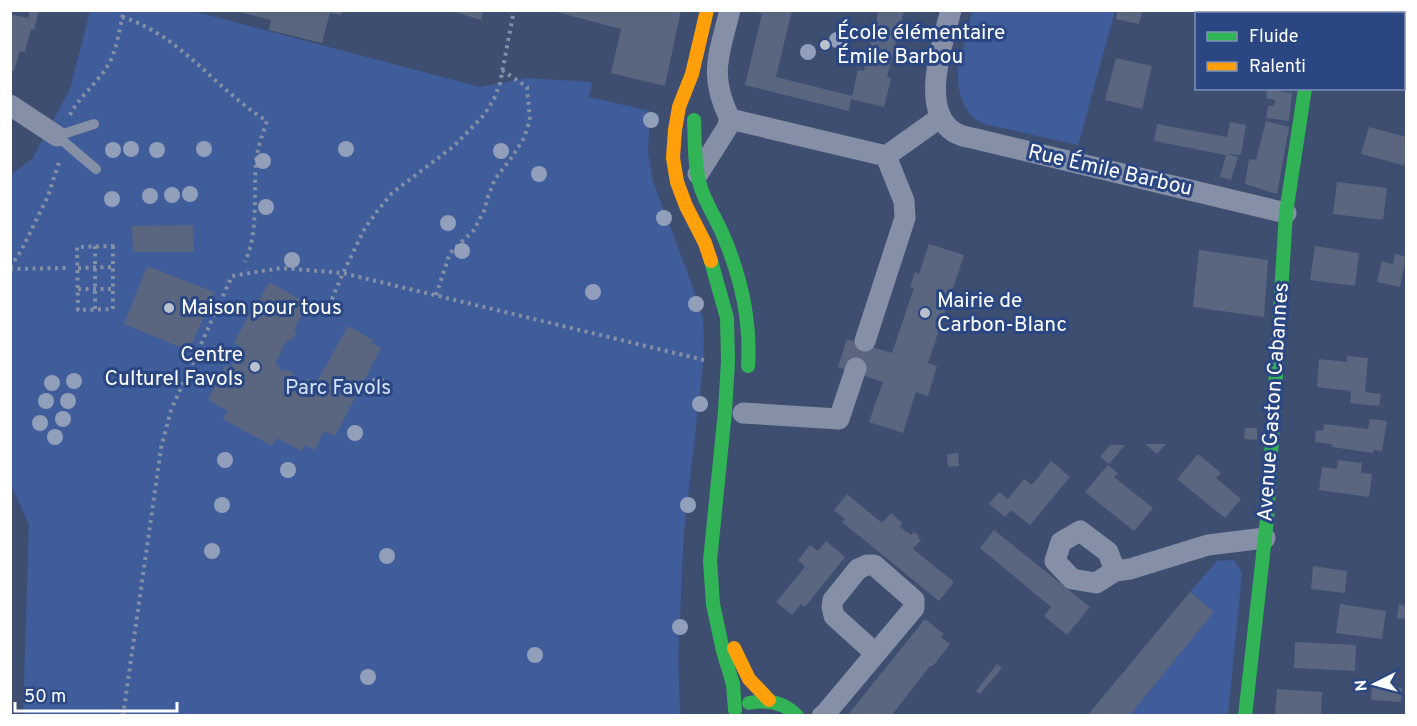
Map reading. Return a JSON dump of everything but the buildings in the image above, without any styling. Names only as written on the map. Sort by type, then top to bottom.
[{"type":"street","points":[[707,10],[692,74],[679,106],[674,158],[677,182],[686,206],[705,243],[726,318],[728,361],[725,411],[710,561],[713,604],[733,684],[732,713]]},
{"type":"street","points":[[698,174],[727,128],[730,119],[717,83],[717,68],[730,10]]},
{"type":"street","points":[[730,119],[886,156],[941,117],[936,102],[936,73],[951,10]]},
{"type":"street","points":[[692,74],[694,154],[702,193],[736,268],[747,313],[749,361],[746,383]]},
{"type":"street","name":"Avenue Gaston Cabannes","points":[[1245,716],[1274,421],[1286,213],[1305,90]]},
{"type":"street","points":[[10,105],[63,127]]},
{"type":"street","name":"Rue Émile Barbou","points":[[941,117],[952,131],[972,138],[1286,213]]},
{"type":"street","points":[[865,341],[904,218],[904,201],[886,156]]},
{"type":"street","points":[[743,413],[839,419],[856,368]]},
{"type":"street","points":[[1116,571],[1130,569],[1208,545],[1264,538]]},
{"type":"street","points":[[724,570],[725,601],[733,647],[749,679],[769,700]]},
{"type":"street","points":[[822,716],[875,653]]},
{"type":"street","points":[[732,713],[751,702],[769,700],[782,704],[797,716]]},
{"type":"lane","points":[[63,127],[94,124]]},
{"type":"lane","points":[[63,127],[96,169]]},
{"type":"path","points":[[63,127],[84,94],[106,68],[114,50],[124,10]]},
{"type":"path","points":[[326,313],[365,228],[392,193],[454,146],[484,115],[494,99],[500,83],[514,10]]},
{"type":"path","points":[[122,17],[146,26],[168,40],[223,88],[267,121],[256,162],[254,224],[245,262]]},
{"type":"path","points":[[436,295],[450,253],[474,230],[485,209],[495,179],[524,138],[530,120],[527,87],[502,70]]},
{"type":"path","points":[[10,268],[48,196],[60,158]]},
{"type":"path","points":[[95,246],[95,310]]},
{"type":"path","points":[[113,246],[113,267],[113,309],[78,310],[78,247],[113,246]]},
{"type":"path","points":[[78,268],[113,267]]},
{"type":"path","points":[[10,268],[69,268]]},
{"type":"path","points":[[123,716],[161,448],[171,410],[232,276],[280,268],[343,273],[704,360]]},
{"type":"path","points":[[78,289],[113,289]]},
{"type":"green space","name":"Parc Favols","points":[[90,11],[193,11],[480,87],[526,78],[592,82],[589,97],[650,111],[648,152],[653,182],[703,319],[704,339],[703,366],[684,531],[678,657],[680,715],[23,715],[29,524],[10,484],[10,175],[32,159],[70,89]]},
{"type":"green space","points":[[972,11],[1115,11],[1078,145],[984,124],[966,108],[960,94],[958,70]]},
{"type":"green space","points":[[1234,560],[1242,573],[1228,715],[1129,716],[1214,612],[1190,592],[1217,561]]},
{"type":"traffic: fast","points":[[1245,716],[1267,519],[1286,213],[1305,90]]},
{"type":"traffic: fast","points":[[694,120],[700,185],[729,251],[740,283],[748,332],[748,366]]},
{"type":"traffic: fast","points":[[711,261],[727,318],[728,361],[710,561],[713,604],[733,684],[735,710]]},
{"type":"traffic: fast","points":[[749,703],[763,701],[775,703],[787,708],[797,716]]},
{"type":"traffic: slow","points":[[707,10],[692,74],[679,107],[673,158],[677,182],[711,261]]},
{"type":"traffic: slow","points":[[734,648],[749,679],[769,700]]},
{"type":"place","name":"École élémentaire Émile Barbou","points":[[825,45]]},
{"type":"place","name":"Maison pour tous","points":[[169,308]]},
{"type":"place","name":"Mairie de Carbon-Blanc","points":[[925,313]]},
{"type":"place","name":"Centre Culturel Favols","points":[[255,367]]}]
